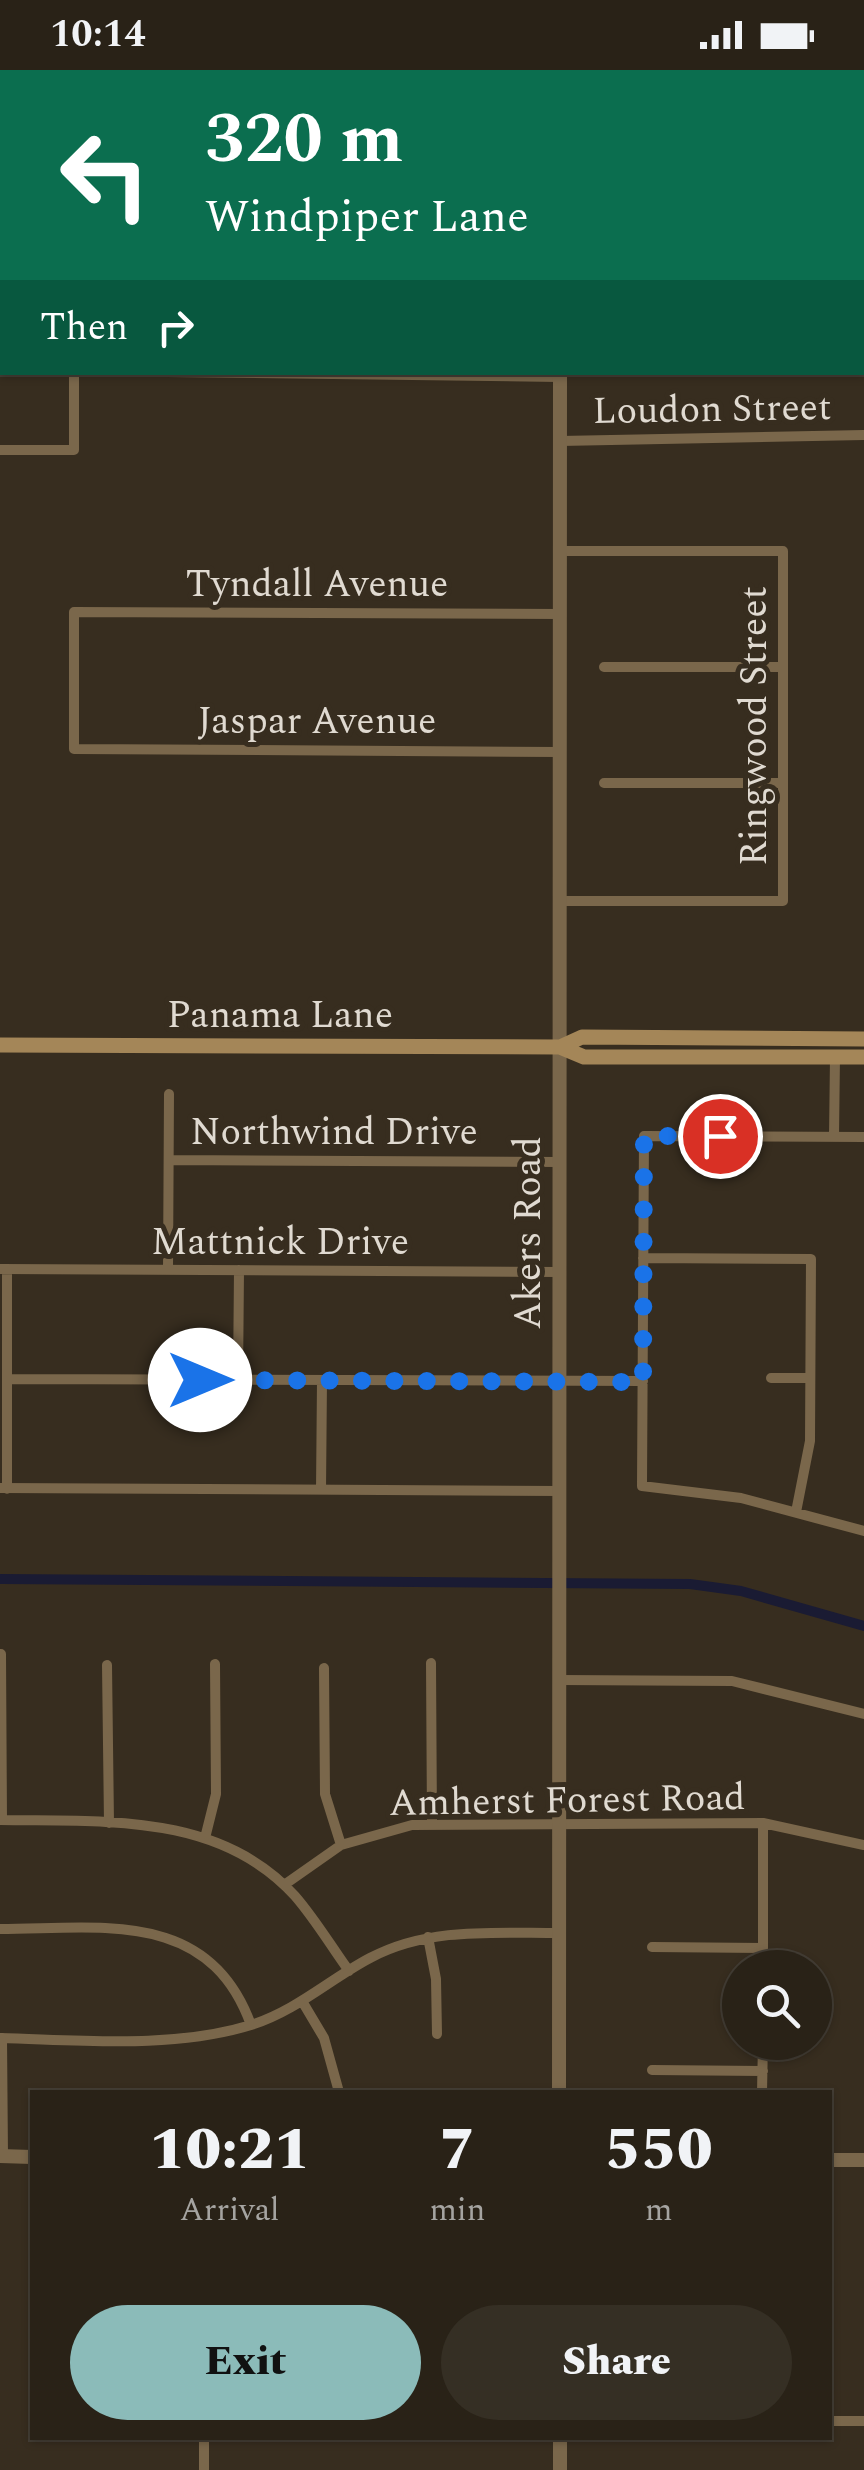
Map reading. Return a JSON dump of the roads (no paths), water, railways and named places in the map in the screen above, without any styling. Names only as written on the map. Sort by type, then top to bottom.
[{"type":"main road","name":"Panama Lane","points":[[560,1047],[582,1037],[864,1042]]},
{"type":"main road","points":[[835,1056],[844,1048],[864,1042]]},
{"type":"main road","name":"Panama Lane","points":[[0,1045],[560,1047],[584,1057],[864,1057]]},
{"type":"street","points":[[0,450],[74,450],[74,375]]},
{"type":"street","name":"Akers Road","points":[[559,2090],[556,1824],[560,1680],[560,375]]},
{"type":"street","name":"Loudon Street","points":[[560,441],[864,435]]},
{"type":"street","name":"Ringwood Street","points":[[560,551],[784,551],[783,901],[560,901]]},
{"type":"street","name":"Tyndall Avenue","points":[[74,749],[74,612],[560,614]]},
{"type":"street","points":[[604,667],[783,667]]},
{"type":"street","name":"Jaspar Avenue","points":[[74,749],[560,752]]},
{"type":"street","points":[[604,783],[783,783]]},
{"type":"street","points":[[834,1137],[835,1056]]},
{"type":"street","points":[[168,1270],[169,1094]]},
{"type":"street","points":[[864,1137],[644,1136],[642,1486],[705,1491],[864,1531]]},
{"type":"street","name":"Northwind Drive","points":[[169,1160],[560,1162]]},
{"type":"street","points":[[644,1258],[811,1259],[807,1464],[796,1512]]},
{"type":"street","points":[[3,1269],[7,1379],[3,1488],[560,1491]]},
{"type":"street","name":"Mattnick Drive","points":[[3,1269],[560,1272]]},
{"type":"street","points":[[238,1270],[238,1380]]},
{"type":"street","points":[[772,1378],[810,1378]]},
{"type":"street","points":[[7,1379],[643,1382]]},
{"type":"street","points":[[321,1490],[322,1380]]},
{"type":"street","points":[[2,1654],[1,1820],[168,1826],[205,1838],[250,1859],[284,1886],[348,1971]]},
{"type":"street","points":[[431,1663],[432,1824]]},
{"type":"street","points":[[205,1838],[216,1794],[216,1664]]},
{"type":"street","points":[[108,1665],[109,1823]]},
{"type":"street","points":[[324,1668],[325,1794],[340,1846]]},
{"type":"street","points":[[560,1680],[732,1681],[864,1714]]},
{"type":"street","name":"Amherst Forest Road","points":[[284,1886],[340,1846],[390,1828],[432,1824],[764,1824],[864,1845]]},
{"type":"street","points":[[652,1947],[763,1948],[764,1824]]},
{"type":"street","points":[[0,1929],[128,1929],[178,1940],[220,1971],[251,2025]]},
{"type":"street","points":[[30,2156],[1,2156],[1,2038],[194,2037],[251,2025],[302,2001],[389,1949],[428,1938],[558,1933]]},
{"type":"street","points":[[428,1938],[436,1978],[437,2034]]},
{"type":"street","points":[[302,2001],[331,2056],[339,2090]]},
{"type":"street","points":[[762,2090],[763,2060]]},
{"type":"street","points":[[652,2070],[763,2070]]},
{"type":"street","points":[[832,2160],[864,2160]]},
{"type":"street","points":[[832,2421],[864,2421]]},
{"type":"street","points":[[204,2440],[204,2470]]},
{"type":"street","points":[[560,2440],[560,2470]]},
{"type":"waterway","points":[[0,1579],[690,1584],[741,1591],[864,1626]]}]
